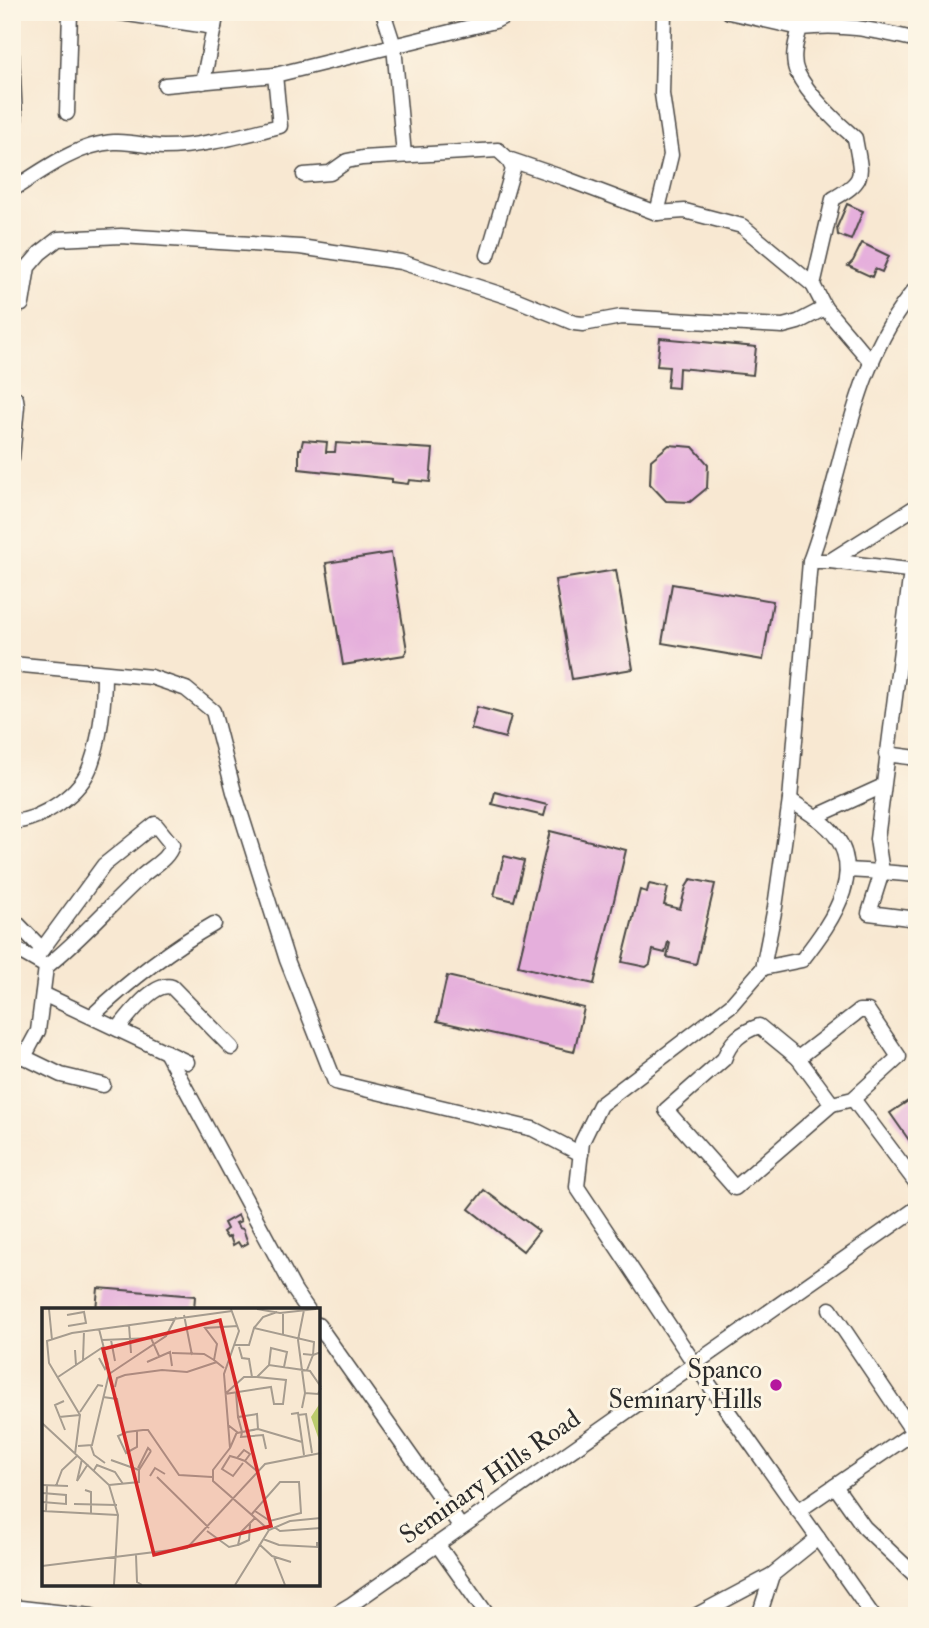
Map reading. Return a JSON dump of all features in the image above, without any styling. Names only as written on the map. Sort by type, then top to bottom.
[{"type":"street","points":[[67,113],[70,12]]},
{"type":"street","points":[[114,12],[214,27]]},
{"type":"street","points":[[203,82],[217,12]]},
{"type":"street","points":[[383,12],[394,46],[404,155]]},
{"type":"street","points":[[165,85],[275,75],[495,21],[512,12]]},
{"type":"street","points":[[657,213],[671,155],[662,94],[664,12]]},
{"type":"street","points":[[729,12],[800,28],[862,27],[917,40]]},
{"type":"street","points":[[800,28],[794,47],[796,71],[830,117],[855,138],[861,174],[855,186],[833,199],[813,285]]},
{"type":"street","points":[[12,55],[15,119],[12,128]]},
{"type":"street","points":[[12,190],[41,171],[83,150],[113,142],[164,147],[186,145],[253,133],[280,125],[275,75]]},
{"type":"street","points":[[304,175],[330,173],[347,161],[356,159],[498,150],[508,159],[513,169],[488,255]]},
{"type":"street","points":[[508,159],[657,213],[685,211],[742,226],[813,285],[825,308],[872,363]]},
{"type":"street","points":[[22,304],[28,267],[58,239],[121,236],[300,247],[401,262],[514,299],[566,321],[583,324],[621,317],[783,326],[798,322],[825,308]]},
{"type":"street","points":[[873,1616],[694,1363],[577,1187],[582,1142],[600,1105],[732,1005],[763,968],[775,907],[790,800],[810,561],[820,536],[855,407],[872,363],[905,300],[917,287]]},
{"type":"street","points":[[12,396],[16,399],[17,406],[12,458]]},
{"type":"street","points":[[831,561],[917,506]]},
{"type":"street","points":[[810,561],[914,571],[877,839],[882,872],[869,912],[917,919]]},
{"type":"street","points":[[12,664],[151,677],[186,689],[213,711],[234,792],[287,960],[335,1082],[533,1129],[581,1154]]},
{"type":"street","points":[[12,822],[22,821],[49,810],[71,793],[91,767],[101,725],[104,674]]},
{"type":"street","points":[[887,754],[917,758]]},
{"type":"street","points":[[815,817],[883,786]]},
{"type":"street","points":[[763,968],[802,960],[825,931],[841,900],[847,870],[843,848],[824,823],[790,800]]},
{"type":"street","points":[[12,947],[41,958],[72,947],[142,876],[170,853],[172,845],[155,824],[104,864],[41,958]]},
{"type":"street","points":[[847,870],[917,875]]},
{"type":"street","points":[[12,918],[41,958],[43,994],[38,1031],[18,1056],[61,1074],[103,1085]]},
{"type":"street","points":[[92,1016],[145,968],[173,947],[214,924]]},
{"type":"street","points":[[118,1029],[160,986],[166,985],[172,987],[232,1048]]},
{"type":"street","points":[[43,994],[187,1062]]},
{"type":"street","points":[[797,1058],[859,1012],[868,1011],[899,1057],[853,1099],[832,1104],[735,1188],[666,1110],[724,1059],[727,1049],[739,1036],[759,1026],[797,1058],[832,1104]]},
{"type":"street","points":[[166,1052],[307,1308]]},
{"type":"street","points":[[853,1099],[917,1184]]},
{"type":"street","name":"Seminary Hills Road","points":[[331,1616],[917,1208]]},
{"type":"street","points":[[798,1511],[915,1431],[830,1309]]},
{"type":"street","points":[[320,1328],[461,1527]]},
{"type":"street","points":[[835,1486],[864,1527],[917,1577]]},
{"type":"street","points":[[695,1616],[772,1574],[818,1538]]},
{"type":"street","points":[[437,1544],[488,1616]]},
{"type":"street","points":[[759,1616],[772,1574]]},
{"type":"street","points":[[12,1607],[92,1616]]},
{"type":"building","points":[[847,204],[863,211],[851,240],[838,235],[837,227]]},
{"type":"building","points":[[862,243],[889,256],[882,272],[875,269],[872,277],[848,266]]},
{"type":"building","points":[[660,338],[756,347],[753,375],[679,368],[678,388],[667,387],[669,367],[657,366]]},
{"type":"building","points":[[303,440],[327,442],[326,452],[335,452],[336,443],[433,449],[430,482],[409,480],[408,484],[392,482],[392,479],[299,469],[299,449]]},
{"type":"building","points":[[669,445],[693,447],[708,464],[707,488],[690,502],[666,501],[650,484],[651,460]]},
{"type":"building","points":[[391,553],[407,650],[404,655],[343,665],[326,563]]},
{"type":"building","points":[[616,570],[633,669],[572,679],[555,580]]},
{"type":"building","points":[[672,584],[773,601],[763,660],[662,643]]},
{"type":"building","points":[[477,707],[511,716],[505,738],[471,729]]},
{"type":"building","points":[[495,792],[547,805],[544,816],[492,804]]},
{"type":"building","points":[[550,831],[626,850],[594,984],[518,966]]},
{"type":"building","points":[[504,856],[524,861],[514,901],[494,896]]},
{"type":"building","points":[[691,879],[715,884],[696,964],[667,957],[668,942],[665,953],[653,950],[650,964],[646,967],[622,962],[640,890],[647,892],[649,884],[668,888],[664,905],[680,909]]},
{"type":"building","points":[[447,976],[584,1008],[574,1052],[437,1021]]},
{"type":"building","points":[[917,1095],[917,1139],[911,1143],[890,1113]]},
{"type":"building","points":[[484,1190],[539,1231],[523,1251],[469,1209]]},
{"type":"building","points":[[238,1215],[241,1221],[236,1223],[243,1229],[248,1243],[241,1247],[238,1242],[233,1245],[230,1236],[227,1238],[223,1232],[227,1229],[224,1223]]},
{"type":"building","points":[[98,1288],[195,1296],[194,1308],[96,1308]]},
{"type":"place","name":"Spanco Seminary Hills","points":[[776,1385]]}]
